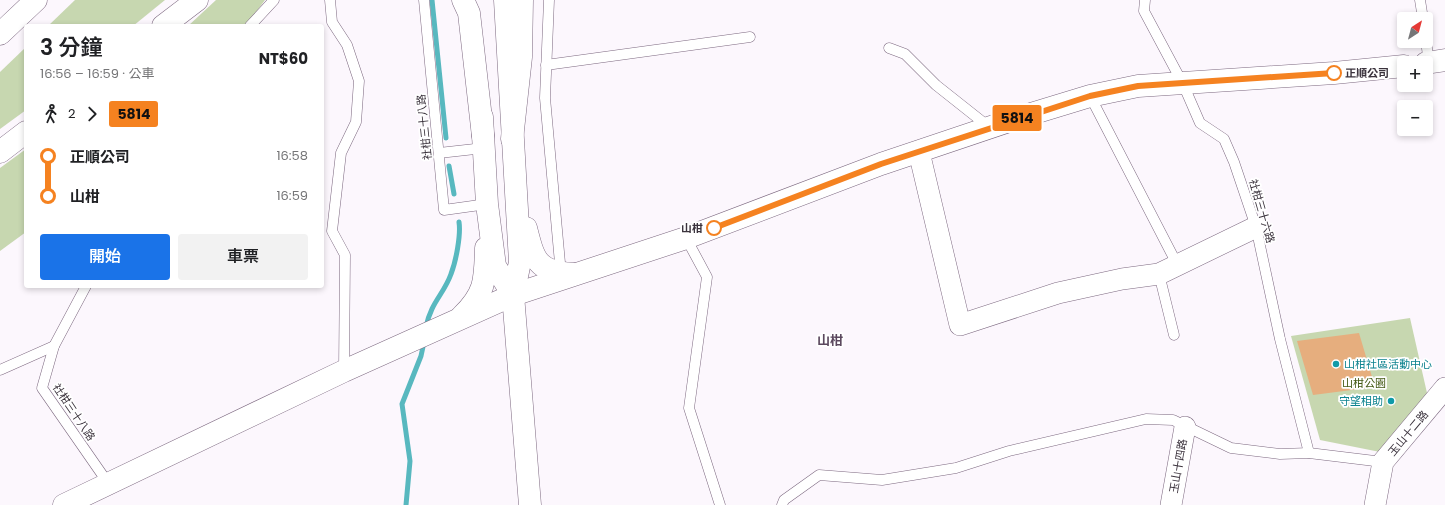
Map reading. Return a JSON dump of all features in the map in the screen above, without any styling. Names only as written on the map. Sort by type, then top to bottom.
[{"type":"main road","points":[[0,34],[36,0]]},
{"type":"main road","points":[[166,24],[197,0]]},
{"type":"main road","points":[[463,0],[470,13],[484,142]]},
{"type":"main road","points":[[460,318],[480,296],[485,273],[487,204],[484,142],[473,0]]},
{"type":"main road","points":[[505,0],[520,262],[513,295],[530,505]]},
{"type":"main road","points":[[512,139],[521,57],[522,0]]},
{"type":"main road","points":[[69,504],[108,483],[344,371],[513,295],[568,274],[686,238],[881,164],[990,128],[1090,96],[1138,86],[1334,73],[1397,67]]},
{"type":"main road","points":[[0,152],[24,134]]},
{"type":"main road","points":[[516,193],[529,242],[536,260],[547,270],[568,274]]},
{"type":"main road","points":[[487,204],[495,266],[513,295]]},
{"type":"street","points":[[919,152],[960,325],[1058,293],[1122,279],[1159,274],[1256,227]]},
{"type":"street","name":"玉山十二路","points":[[1375,505],[1383,462],[1445,388]]},
{"type":"street","name":"玉山十四路","points":[[1171,505],[1186,427]]},
{"type":"lane","points":[[252,24],[274,0]]},
{"type":"lane","points":[[330,0],[332,22],[346,45],[359,81],[356,122],[341,153],[332,231],[345,255],[344,371]]},
{"type":"lane","name":"社柑三十八路","points":[[424,0],[444,210],[487,204]]},
{"type":"lane","points":[[549,0],[545,98],[568,274]]},
{"type":"lane","name":"社柑三十六路","points":[[1145,0],[1144,10],[1183,84],[1200,123],[1224,140],[1234,162],[1256,227],[1280,339],[1309,453]]},
{"type":"lane","points":[[1420,0],[1422,12]]},
{"type":"lane","points":[[546,65],[750,37]]},
{"type":"lane","points":[[889,48],[905,54],[936,85],[990,128]]},
{"type":"lane","points":[[1090,96],[1178,266]]},
{"type":"lane","points":[[439,153],[484,142]]},
{"type":"lane","points":[[686,238],[707,277],[689,408],[720,505]]},
{"type":"lane","points":[[1159,274],[1174,335]]},
{"type":"lane","name":"社柑三十八路","points":[[85,288],[54,346],[42,388],[108,483]]},
{"type":"lane","points":[[0,370],[54,346]]},
{"type":"lane","points":[[782,505],[784,500],[819,475],[882,480],[956,468],[1009,451],[1146,419],[1173,420],[1231,448],[1280,454],[1309,453],[1383,462]]},
{"type":"green space","points":[[75,0],[165,0],[135,24],[50,24]]},
{"type":"green space","points":[[216,0],[265,0],[247,24],[190,24]]},
{"type":"green space","points":[[24,49],[24,111],[0,129],[0,72]]},
{"type":"green space","points":[[24,150],[24,233],[0,251],[0,168]]},
{"type":"green space","name":"山柑公園","points":[[1410,318],[1427,393],[1380,452],[1320,440],[1291,336]]},
{"type":"building","name":"山柑社區活動中心","points":[[1359,333],[1375,387],[1313,395],[1297,341]]},
{"type":"waterway","points":[[432,0],[446,138]]},
{"type":"waterway","points":[[449,166],[454,194]]},
{"type":"waterway","points":[[426,327],[431,311],[445,287],[453,269],[459,241],[459,222]]},
{"type":"waterway","points":[[406,505],[410,461],[402,404],[421,356],[424,342]]},
{"type":"bus line","name":"5814","points":[[714,228],[881,164],[1090,96],[1138,86],[1334,73]]},
{"type":"place","name":"正順公司","points":[[1334,73]]},
{"type":"place","name":"山柑","points":[[714,228]]},
{"type":"place","name":"山柑社區活動中心","points":[[1336,364]]},
{"type":"place","name":"守望相助","points":[[1391,401]]},
{"type":"district","name":"山柑","points":[[830,340]]}]
